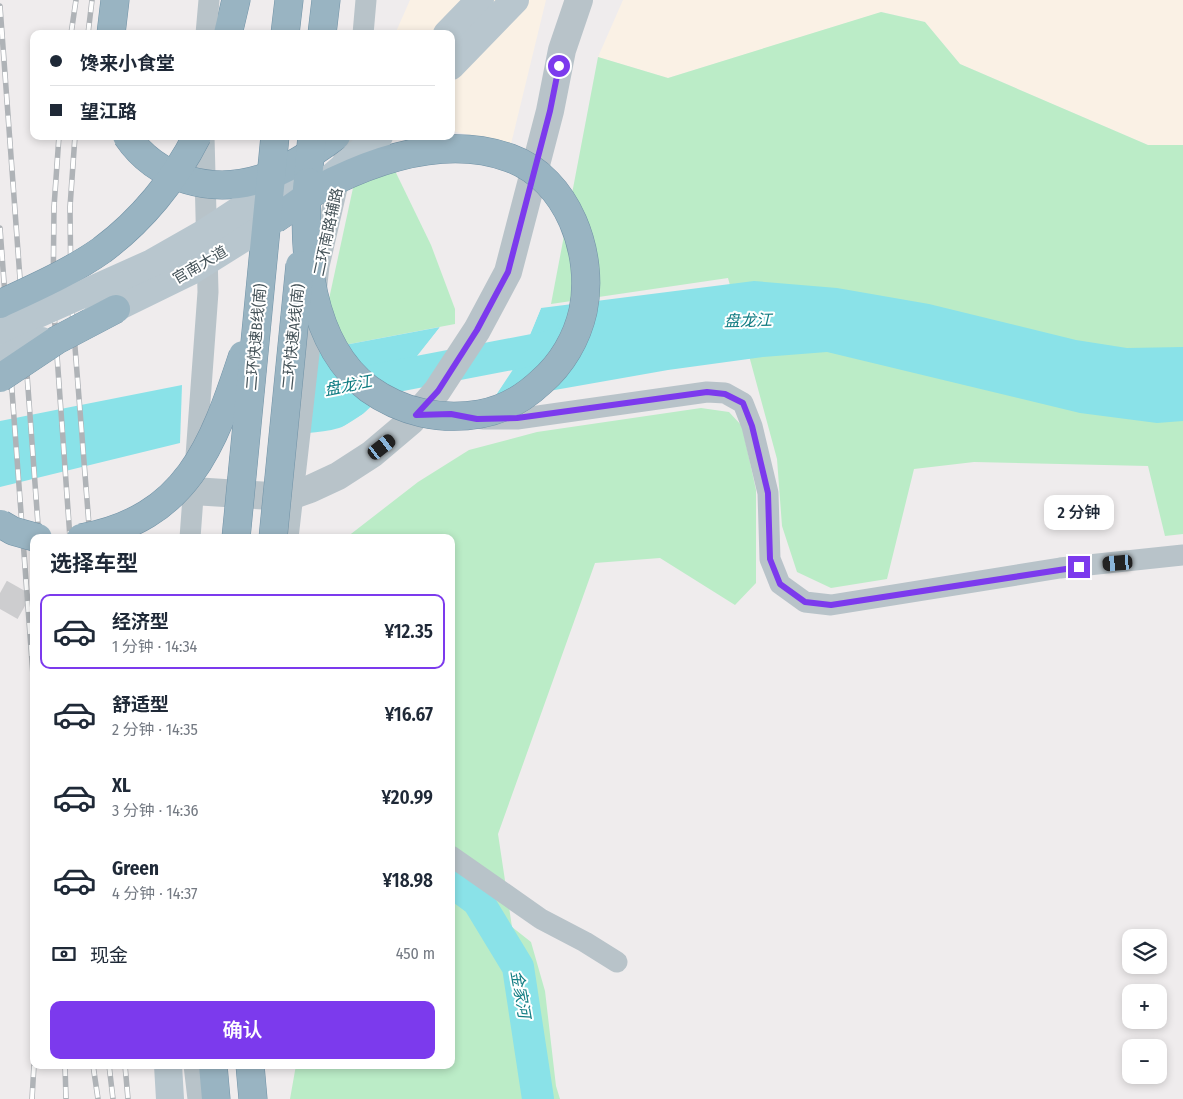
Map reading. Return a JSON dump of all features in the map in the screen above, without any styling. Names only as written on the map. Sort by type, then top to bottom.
[{"type":"highway","points":[[112,30],[115,0]]},
{"type":"highway","points":[[229,30],[236,0]]},
{"type":"highway","points":[[278,0],[279,30]]},
{"type":"highway","points":[[285,30],[288,0]]},
{"type":"highway","points":[[322,30],[326,0]]},
{"type":"highway","points":[[130,140],[147,160],[161,170],[188,180],[218,185],[247,183],[270,175],[304,158],[330,140]]},
{"type":"highway","points":[[0,304],[75,267],[115,240],[158,196],[185,158],[195,140]]},
{"type":"highway","name":"二环快速B线(南)","points":[[236,534],[271,225],[275,140]]},
{"type":"highway","name":"二环快速A线(南)","points":[[273,534],[312,140]]},
{"type":"highway","points":[[97,534],[117,529],[151,512],[180,487],[204,454],[223,412],[248,339],[271,225],[289,210],[304,199],[309,195],[334,180],[373,165],[419,152],[468,149],[492,152],[513,159],[532,170],[550,184],[564,203],[575,226],[583,254],[585,282],[583,310],[575,334],[563,357],[548,376],[530,392],[509,405],[487,413],[463,417],[440,416],[398,406],[367,388],[345,364],[337,351],[324,324],[315,298],[306,246],[306,201],[307,195],[308,182]]},
{"type":"highway","points":[[0,378],[63,336],[116,309]]},
{"type":"highway","points":[[0,524],[13,531],[30,536]]},
{"type":"highway","points":[[213,1069],[216,1099]]},
{"type":"highway","points":[[250,1069],[252,1099]]},
{"type":"main road","points":[[450,30],[480,0]]},
{"type":"main road","points":[[455,62],[515,0]]},
{"type":"main road","name":"官南大道","points":[[0,332],[128,275],[203,234],[292,175],[335,140]]},
{"type":"main road","name":"官南大道","points":[[0,360],[116,309],[189,272],[271,225],[329,180],[374,140]]},
{"type":"main road","points":[[168,1069],[170,1099]]},
{"type":"street","points":[[206,30],[209,0]]},
{"type":"street","points":[[363,30],[366,0]]},
{"type":"street","points":[[193,490],[271,496],[293,495],[323,483],[354,466],[392,439],[438,391],[477,330],[508,272],[550,111],[562,50],[579,0]]},
{"type":"street","points":[[190,534],[208,292],[204,140]]},
{"type":"street","name":"二环南路辅路","points":[[288,534],[318,275],[325,236],[348,140]]},
{"type":"street","points":[[418,413],[451,414],[477,419],[517,418],[707,392],[725,394],[743,403],[752,426],[768,493],[770,559],[780,584],[805,602],[831,605],[1060,568],[1183,555]]},
{"type":"street","points":[[455,859],[541,919],[585,942],[617,962]]},
{"type":"street","points":[[194,1069],[198,1099]]},
{"type":"street","points":[[262,1069],[264,1099]]},
{"type":"shaded area","points":[[410,0],[546,0],[511,144],[455,132],[455,30],[397,30]]},
{"type":"shaded area","points":[[623,0],[1183,0],[1183,145],[1148,145],[960,64],[925,22],[882,12],[668,78],[598,57]]},
{"type":"green space","points":[[881,12],[925,22],[960,64],[1148,145],[1183,145],[1183,534],[1165,536],[1148,466],[974,462],[914,469],[887,579],[831,588],[797,572],[782,526],[777,459],[728,278],[551,304],[598,57],[668,78]]},
{"type":"green space","points":[[367,142],[383,146],[431,245],[455,309],[455,324],[318,350],[353,188]]},
{"type":"green space","points":[[701,408],[729,412],[742,426],[756,490],[756,583],[735,605],[660,558],[595,563],[498,834],[512,927],[531,942],[545,991],[556,1086],[560,1099],[290,1099],[295,1069],[455,1069],[455,534],[351,534],[418,482],[469,450],[537,432]]},
{"type":"water","points":[[754,281],[837,288],[929,304],[1076,340],[1127,348],[1183,347],[1183,421],[1157,423],[1080,413],[827,352],[763,357],[668,370],[492,401],[519,356],[541,308]]},
{"type":"water","points":[[440,327],[394,384],[366,412],[339,428],[308,433],[318,350]]},
{"type":"water","points":[[182,385],[180,443],[0,487],[0,421]]},
{"type":"pier","points":[[541,308],[512,371],[492,401],[490,400],[510,370],[538,309]]},
{"type":"pier","points":[[440,327],[442,329],[396,387],[364,416],[341,428],[363,414],[394,385]]},
{"type":"waterway","name":"盘龙江","points":[[360,383],[564,344]]},
{"type":"waterway","name":"金家河","points":[[455,884],[478,901],[518,967],[538,1099]]},
{"type":"tunnel","points":[[0,593],[30,610]]},
{"type":"railway","points":[[72,30],[76,0]]},
{"type":"railway","points":[[88,30],[92,0]]},
{"type":"railway","points":[[0,6],[39,534]]},
{"type":"railway","points":[[59,140],[54,207],[53,299],[70,534]]},
{"type":"railway","points":[[75,140],[70,207],[71,296],[90,534]]},
{"type":"railway","points":[[0,228],[30,635]]},
{"type":"railway","points":[[32,1099],[34,1069]]},
{"type":"railway","points":[[65,1069],[66,1099]]},
{"type":"railway","points":[[94,1069],[98,1099]]},
{"type":"railway","points":[[109,1069],[113,1099]]},
{"type":"railway","points":[[125,1069],[128,1099]]},
{"type":"route","points":[[559,66],[550,111],[508,272],[477,330],[438,391],[416,415],[451,414],[477,419],[517,418],[707,392],[725,394],[743,403],[752,426],[768,493],[770,559],[780,584],[805,602],[831,605],[1060,568],[1079,567]]}]
